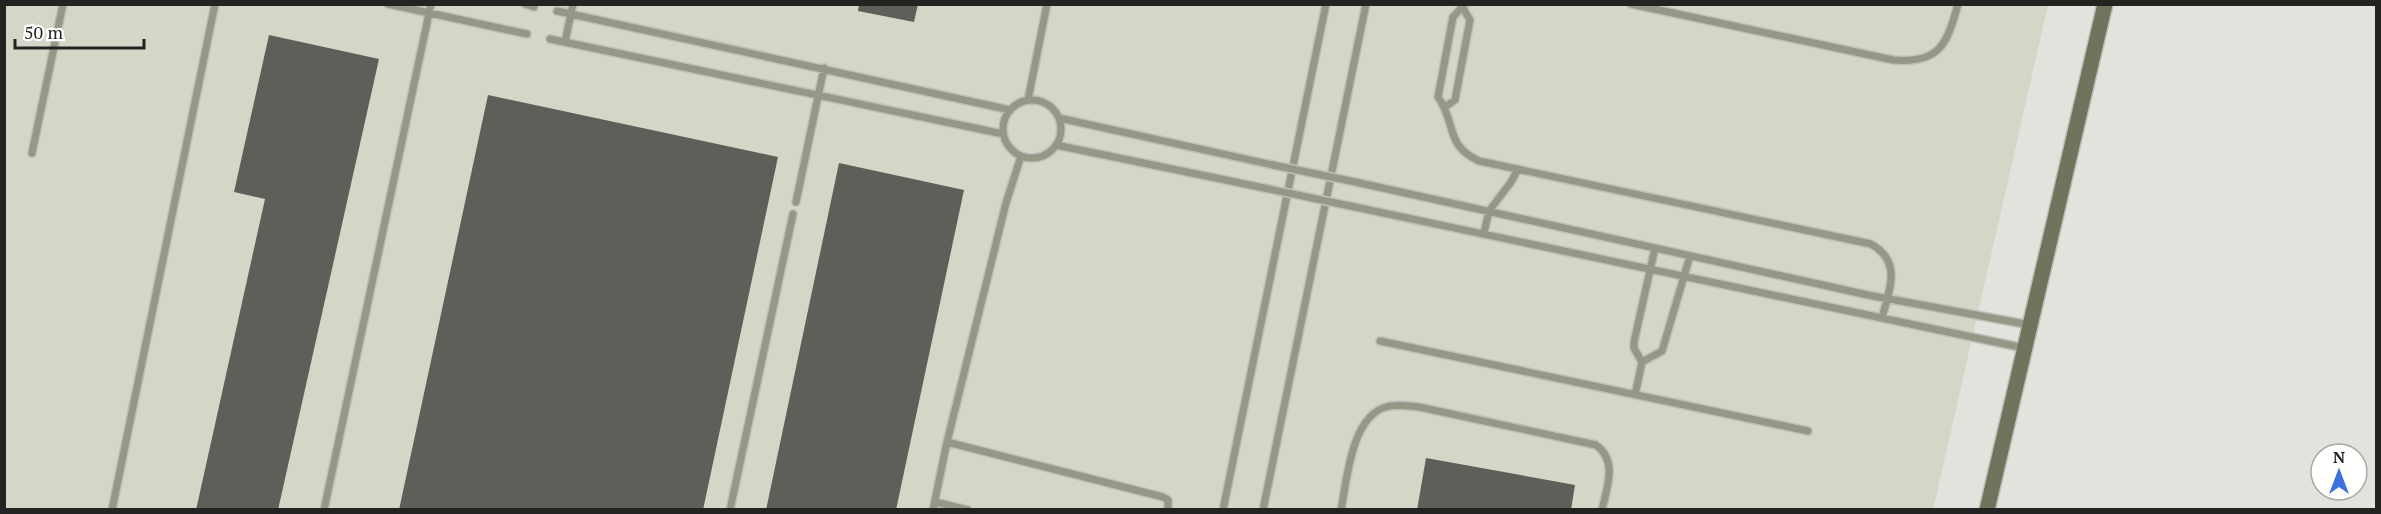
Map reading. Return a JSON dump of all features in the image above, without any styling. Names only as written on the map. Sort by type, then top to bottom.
[{"type":"street","points":[[1987,510],[2105,4]]},
{"type":"lane","points":[[32,153],[63,4]]},
{"type":"lane","points":[[112,510],[215,4]]},
{"type":"lane","points":[[388,4],[527,34]]},
{"type":"lane","points":[[324,510],[431,4]]},
{"type":"lane","points":[[525,4],[534,6]]},
{"type":"lane","points":[[565,42],[573,4]]},
{"type":"lane","points":[[1028,100],[1047,4]]},
{"type":"lane","points":[[1263,510],[1366,4]]},
{"type":"lane","points":[[1631,4],[1893,60],[1913,62],[1926,59],[1939,51],[1958,4]]},
{"type":"lane","points":[[1445,107],[1455,100],[1470,20],[1464,6],[1453,17],[1438,97],[1445,107],[1455,141],[1465,154],[1479,160],[1518,169],[1871,244],[1880,249],[1891,265],[1892,276],[1882,318]]},
{"type":"lane","points":[[1224,510],[1325,7]]},
{"type":"lane","points":[[557,11],[1010,110]]},
{"type":"lane","points":[[550,39],[1003,134]]},
{"type":"lane","points":[[796,202],[825,68]]},
{"type":"lane","points":[[1028,100],[1046,104],[1059,118],[1061,127],[1056,145],[1040,156],[1021,156],[1006,143],[1003,134],[1003,125],[1010,110],[1019,102],[1028,100]]},
{"type":"lane","points":[[1059,118],[1887,298],[2030,325]]},
{"type":"lane","points":[[1056,145],[2024,348]]},
{"type":"lane","points":[[968,510],[934,506],[947,442],[1006,203],[1021,156]]},
{"type":"lane","points":[[1484,233],[1489,211],[1518,169]]},
{"type":"lane","points":[[730,510],[793,213]]},
{"type":"lane","points":[[1635,395],[1642,362],[1634,348],[1634,342],[1655,248]]},
{"type":"lane","points":[[1642,362],[1662,351],[1690,256]]},
{"type":"lane","points":[[1380,340],[1809,431]]},
{"type":"lane","points":[[1341,510],[1353,446],[1361,429],[1372,415],[1385,407],[1400,405],[1419,407],[1596,445],[1608,458],[1609,469],[1602,510]]},
{"type":"lane","points":[[947,442],[1163,497],[1168,500],[1168,510]]},
{"type":"shaded area","points":[[4,5],[2048,5],[1933,510],[5,509]]},
{"type":"building","points":[[859,4],[918,4],[914,22],[858,11]]},
{"type":"building","points":[[269,35],[379,59],[278,510],[196,510],[265,199],[234,192]]},
{"type":"building","points":[[488,95],[778,157],[703,510],[399,510]]},
{"type":"building","points":[[839,163],[964,190],[896,510],[766,510]]},
{"type":"building","points":[[1426,458],[1575,485],[1571,510],[1417,510]]}]
